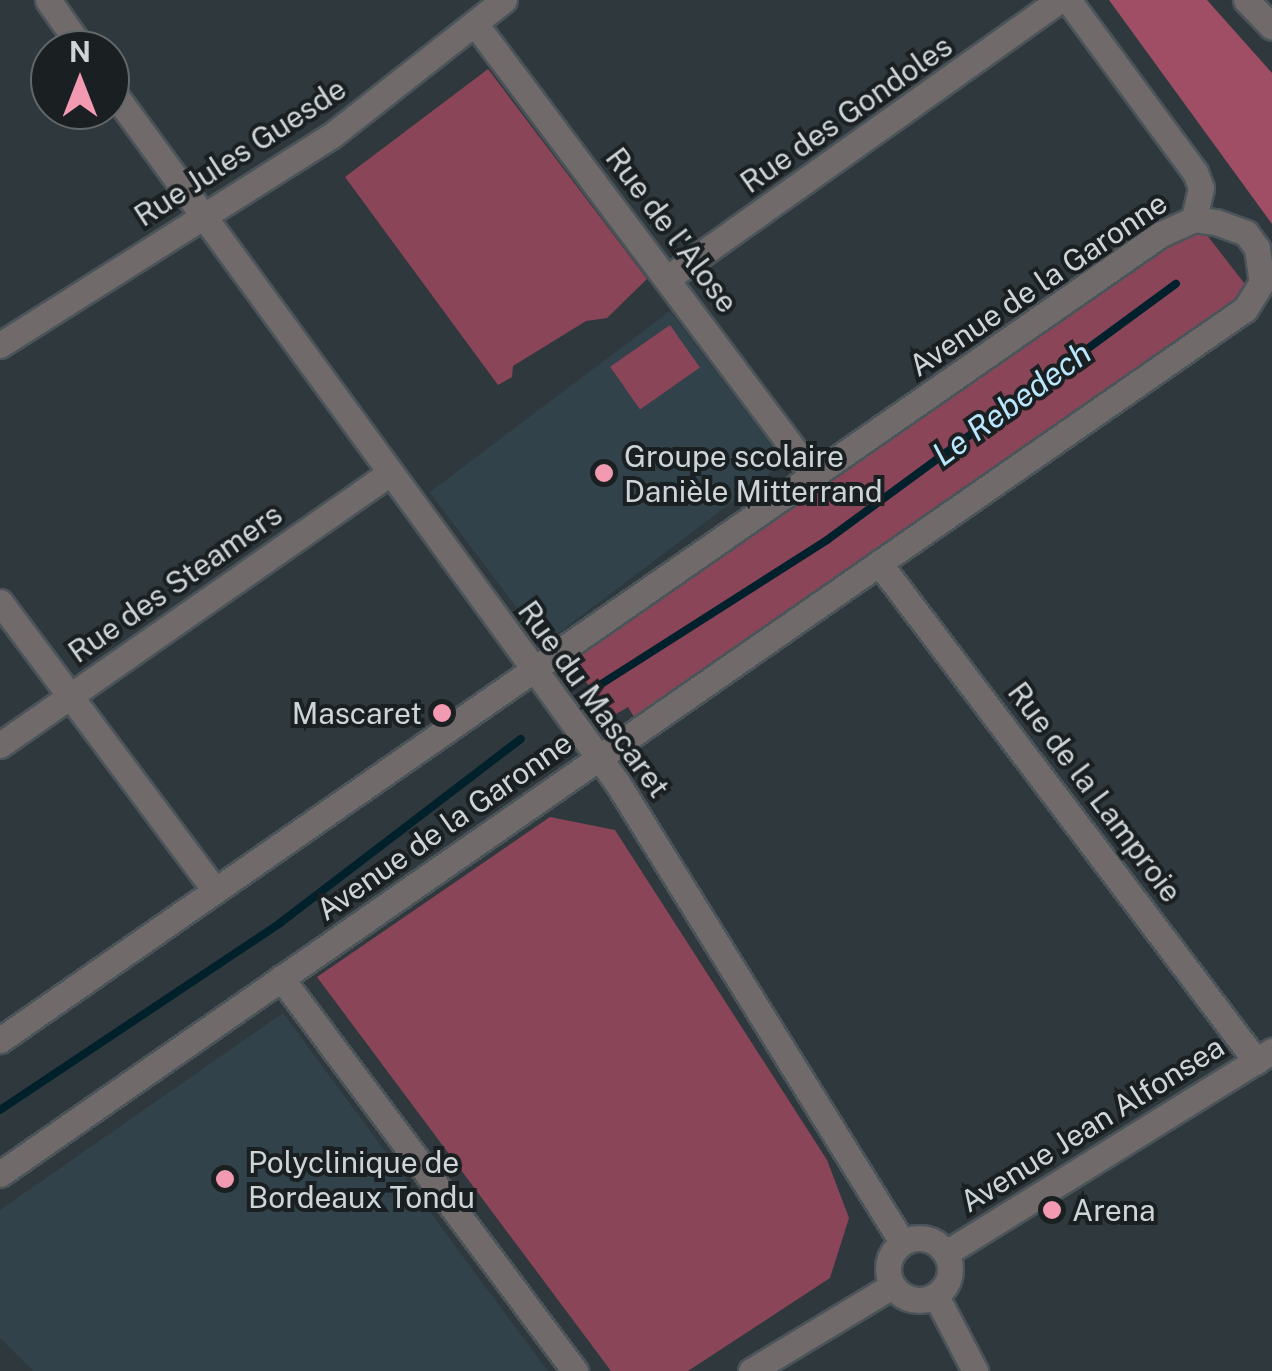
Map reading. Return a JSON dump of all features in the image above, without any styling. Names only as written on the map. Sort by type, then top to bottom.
[{"type":"street","points":[[48,0],[69,30]]},
{"type":"street","name":"Rue Jules Guesde","points":[[0,345],[331,136],[504,0]]},
{"type":"street","name":"Rue des Gondoles","points":[[668,278],[1059,0]]},
{"type":"street","points":[[1068,0],[1196,172],[1201,188],[1194,219]]},
{"type":"street","points":[[1246,0],[1272,27]]},
{"type":"street","name":"Rue de l'Alose","points":[[476,25],[813,476]]},
{"type":"street","name":"Rue du Mascaret","points":[[130,116],[598,759],[761,1007],[902,1242]]},
{"type":"street","name":"Avenue de la Garonne","points":[[0,1040],[1161,234],[1194,219],[1246,233],[1262,265],[1259,294],[0,1174]]},
{"type":"street","name":"Rue des Steamers","points":[[0,745],[388,474]]},
{"type":"street","name":"Rue de la Lamproie","points":[[879,563],[1264,1056]]},
{"type":"street","points":[[0,602],[216,890]]},
{"type":"street","points":[[282,978],[575,1371]]},
{"type":"street","name":"Avenue Jean Alfonsea","points":[[946,1253],[1264,1056]]},
{"type":"street","points":[[928,1238],[946,1253],[950,1271],[936,1296],[909,1298],[892,1286],[888,1260],[902,1242],[928,1238]]},
{"type":"street","points":[[751,1371],[892,1286]]},
{"type":"street","points":[[936,1296],[974,1371]]},
{"type":"shaded area","points":[[1109,0],[1207,0],[1272,73],[1272,224]]},
{"type":"shaded area","points":[[488,69],[647,279],[607,318],[586,321],[513,366],[512,377],[498,385],[345,177]]},
{"type":"shaded area","points":[[1203,230],[1248,288],[1238,304],[890,539],[637,722],[628,707],[611,717],[567,655],[1169,243]]},
{"type":"shaded area","name":"Groupe scolaire Danièle Mitterrand","points":[[670,311],[784,463],[544,644],[430,492]]},
{"type":"shaded area","points":[[670,325],[700,368],[640,409],[610,367]]},
{"type":"shaded area","points":[[550,817],[615,830],[827,1160],[849,1218],[830,1278],[688,1371],[611,1371],[317,977]]},
{"type":"shaded area","name":"Polyclinique de Bordeaux Tondu","points":[[283,1013],[548,1371],[33,1371],[0,1338],[0,1210]]},
{"type":"waterway","name":"Le Rebedech","points":[[595,688],[827,540],[1176,284]]},
{"type":"waterway","points":[[0,1110],[280,923],[521,739]]},
{"type":"place","name":"Groupe scolaire Danièle Mitterrand","points":[[604,473]]},
{"type":"place","name":"Mascaret","points":[[442,713]]},
{"type":"place","name":"Polyclinique de Bordeaux Tondu","points":[[225,1179]]},
{"type":"place","name":"Arena","points":[[1052,1210]]}]
